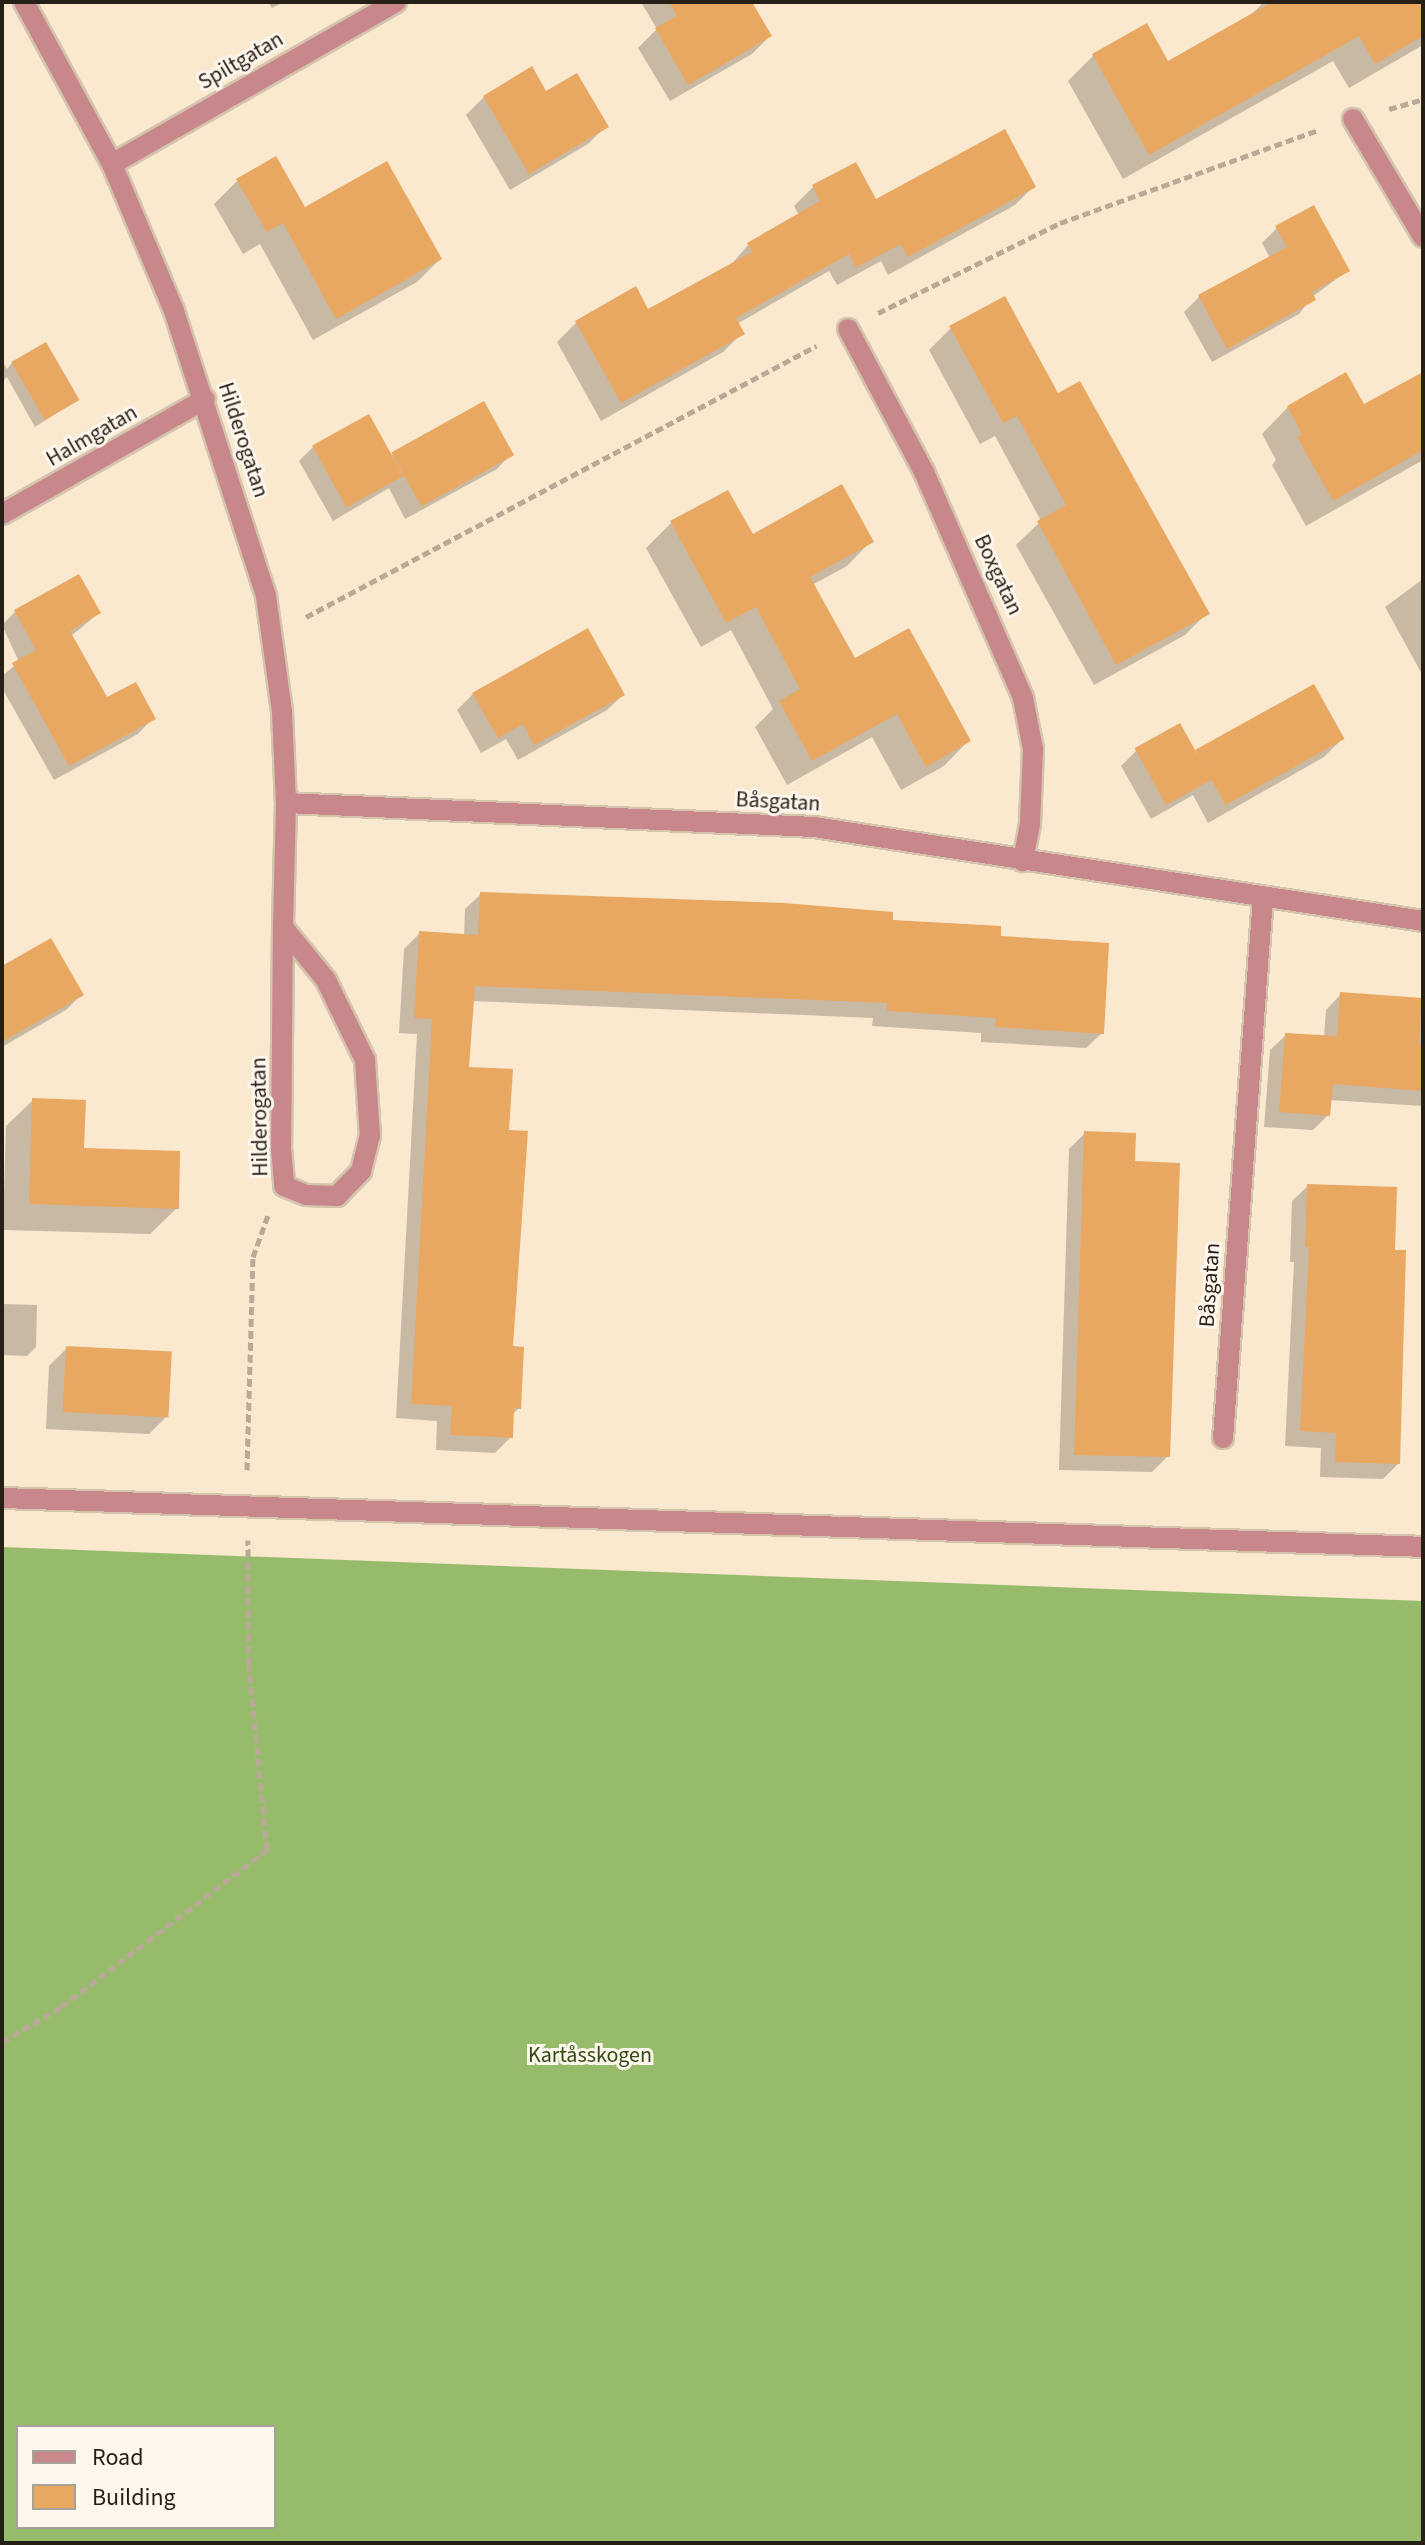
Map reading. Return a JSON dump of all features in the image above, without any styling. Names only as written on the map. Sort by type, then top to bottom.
[{"type":"street","name":"Hilderogatan","points":[[24,2],[112,164],[205,399],[266,596],[282,712],[286,803],[283,927],[284,1186],[306,1195],[337,1196],[361,1171],[370,1136],[365,1060],[355,1031],[326,980],[283,927]]},
{"type":"street","name":"Spiltgatan","points":[[112,164],[396,2]]},
{"type":"street","points":[[1353,119],[1423,237]]},
{"type":"street","name":"Boxgatan","points":[[848,329],[924,472],[1023,698],[1033,749],[1030,824],[1023,861]]},
{"type":"street","name":"Halmgatan","points":[[2,514],[205,399]]},
{"type":"street","name":"Båsgatan","points":[[286,803],[814,827],[1423,921]]},
{"type":"street","name":"Båsgatan","points":[[1223,1438],[1263,897]]},
{"type":"street","points":[[2,1498],[1423,1547]]},
{"type":"path","points":[[2,2042],[61,2007],[267,1850],[249,1665],[247,1508],[253,1257],[262,1226],[284,1186]]},
{"type":"green space","name":"Kartåsskogen","points":[[2,1547],[1423,1601],[1423,2543],[2,2543]]},
{"type":"building","points":[[669,2],[752,2],[772,36],[688,85],[655,28],[677,16]]},
{"type":"building","points":[[1272,2],[1423,2],[1423,36],[1375,64],[1359,36],[1149,155],[1092,54],[1147,23],[1168,61]]},
{"type":"building","points":[[532,66],[546,91],[577,73],[609,127],[529,174],[483,96]]},
{"type":"building","points":[[1005,129],[1036,187],[908,257],[901,244],[856,267],[849,254],[736,318],[745,334],[621,403],[575,321],[636,286],[648,309],[752,252],[747,243],[820,201],[812,185],[856,162],[876,199]]},
{"type":"building","points":[[276,156],[305,207],[387,161],[442,259],[336,319],[283,223],[267,232],[236,179]]},
{"type":"building","points":[[1314,205],[1350,271],[1312,292],[1316,300],[1227,349],[1198,295],[1287,247],[1275,226]]},
{"type":"building","points":[[1005,296],[1058,393],[1080,381],[1210,614],[1116,665],[1037,521],[1066,505],[1017,416],[1003,423],[949,326]]},
{"type":"building","points":[[46,342],[80,400],[45,420],[11,362]]},
{"type":"building","points":[[1346,372],[1364,404],[1423,372],[1423,450],[1333,501],[1297,437],[1302,434],[1287,406]]},
{"type":"building","points":[[484,401],[514,455],[421,507],[391,452]]},
{"type":"building","points":[[369,414],[403,476],[347,508],[312,446]]},
{"type":"building","points":[[842,484],[874,542],[810,577],[855,658],[909,628],[971,741],[926,767],[897,714],[812,761],[779,701],[800,689],[756,607],[726,623],[670,521],[728,490],[753,534]]},
{"type":"building","points":[[79,574],[101,613],[70,631],[107,697],[136,682],[156,719],[69,766],[12,663],[36,650],[14,610]]},
{"type":"building","points":[[588,628],[625,695],[534,745],[523,724],[498,738],[472,693]]},
{"type":"building","points":[[1314,684],[1345,739],[1226,805],[1195,750]]},
{"type":"building","points":[[1180,723],[1212,780],[1166,805],[1135,748]]},
{"type":"building","points":[[480,892],[784,903],[893,912],[893,920],[1001,926],[1001,936],[1109,943],[1104,1034],[995,1027],[996,1018],[887,1011],[887,1003],[475,986],[469,1067],[513,1069],[509,1130],[528,1131],[513,1346],[524,1347],[521,1409],[514,1408],[513,1438],[450,1435],[452,1406],[411,1404],[432,1019],[414,1018],[419,931],[478,935]]},
{"type":"building","points":[[51,938],[84,995],[2,1042],[2,966]]},
{"type":"building","points":[[1340,992],[1422,998],[1419,1045],[1423,1046],[1423,1091],[1333,1084],[1330,1116],[1279,1112],[1285,1033],[1337,1036]]},
{"type":"building","points":[[32,1098],[86,1100],[84,1148],[180,1151],[179,1209],[29,1204]]},
{"type":"building","points":[[1084,1131],[1136,1133],[1135,1161],[1180,1163],[1170,1457],[1074,1455]]},
{"type":"building","points":[[1307,1184],[1397,1187],[1395,1250],[1406,1250],[1400,1464],[1335,1462],[1336,1433],[1300,1431],[1309,1247],[1305,1247]]},
{"type":"building","points":[[66,1346],[172,1352],[168,1417],[63,1412]]}]
